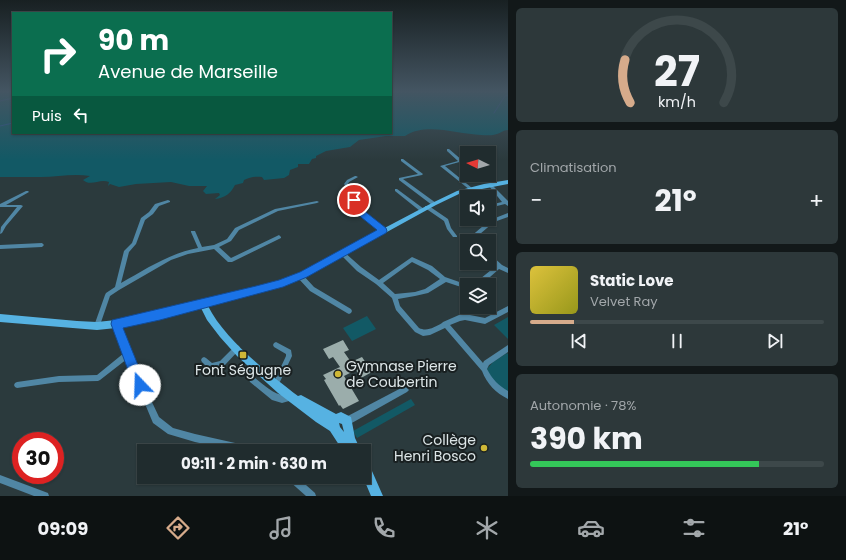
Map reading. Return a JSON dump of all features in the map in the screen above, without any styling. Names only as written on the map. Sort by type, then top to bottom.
[{"type":"street","points":[[448,150],[461,161],[442,166],[471,189]]},
{"type":"street","points":[[402,160],[421,174],[400,179],[428,207]]},
{"type":"street","points":[[356,177],[348,181],[346,184],[357,197],[352,202],[353,205],[383,231]]},
{"type":"street","points":[[0,318],[97,326],[116,324],[280,284],[300,276],[428,207],[471,189],[508,182]]},
{"type":"street","points":[[490,185],[507,203]]},
{"type":"street","points":[[396,190],[428,207],[446,220],[449,229],[455,236]]},
{"type":"street","points":[[0,206],[27,192]]},
{"type":"street","points":[[117,288],[127,251],[134,244],[143,219],[151,213],[157,205],[168,201]]},
{"type":"street","points":[[97,326],[108,295],[117,288],[169,259],[188,252],[215,247],[229,240],[237,229],[277,210],[317,202]]},
{"type":"street","points":[[496,205],[507,203]]},
{"type":"street","points":[[0,206],[22,206],[7,221],[0,232]]},
{"type":"street","points":[[477,234],[492,221],[508,216]]},
{"type":"street","points":[[193,232],[201,250]]},
{"type":"street","points":[[215,247],[230,261],[279,237]]},
{"type":"street","points":[[0,247],[42,245]]},
{"type":"street","points":[[342,253],[359,269],[379,283],[394,298],[398,308],[417,330],[423,333],[430,332],[459,318],[465,317],[485,321],[508,309]]},
{"type":"street","points":[[379,283],[412,259],[430,268],[444,279]]},
{"type":"street","points":[[496,262],[498,266],[508,271]]},
{"type":"street","points":[[485,278],[498,266]]},
{"type":"street","points":[[300,276],[312,289],[349,311]]},
{"type":"street","points":[[394,298],[426,291],[444,279],[450,279],[460,284]]},
{"type":"street","points":[[203,304],[205,312],[209,317],[252,364],[300,404],[325,422],[340,426],[405,390]]},
{"type":"street","points":[[116,324],[156,420],[171,431],[222,444]]},
{"type":"street","points":[[445,324],[484,369],[486,375],[501,392],[508,394]]},
{"type":"street","points":[[276,345],[289,352],[289,356],[276,384]]},
{"type":"street","points":[[204,360],[211,367],[222,364],[237,348]]},
{"type":"street","points":[[484,369],[486,363],[508,348]]},
{"type":"street","points":[[17,385],[59,379],[98,378],[128,354]]},
{"type":"street","points":[[252,364],[250,374],[252,380],[275,397],[282,399],[286,398],[289,394]]},
{"type":"street","points":[[340,426],[347,444]]},
{"type":"street","points":[[340,426],[351,444]]},
{"type":"street","points":[[0,478],[45,496]]},
{"type":"street","points":[[371,482],[377,496]]},
{"type":"street","points":[[299,484],[312,496]]},
{"type":"street","points":[[367,484],[372,496]]},
{"type":"shaded area","points":[[0,114],[12,114],[12,134],[392,134],[392,114],[508,114],[508,130],[495,135],[432,129],[413,132],[405,136],[386,136],[359,140],[350,147],[326,151],[312,159],[309,164],[298,164],[298,167],[290,170],[289,175],[284,178],[264,180],[262,177],[250,177],[244,180],[243,183],[235,185],[230,193],[215,199],[220,195],[219,193],[206,194],[203,191],[207,186],[189,186],[171,182],[136,184],[119,187],[110,184],[108,186],[109,182],[106,181],[92,183],[86,182],[83,180],[90,176],[84,175],[0,177]]},
{"type":"shaded area","points":[[367,316],[376,329],[352,341],[343,328]]},
{"type":"shaded area","points":[[508,317],[508,339],[494,325]]},
{"type":"shaded area","points":[[507,353],[508,392],[495,382],[487,369],[493,362]]},
{"type":"shaded area","points":[[411,399],[415,405],[357,438],[353,431]]},
{"type":"building","name":"Gymnase Pierre de Coubertin","points":[[343,340],[349,350],[344,352],[351,362],[362,357],[372,372],[361,378],[356,370],[344,376],[359,401],[343,409],[340,405],[339,406],[324,380],[326,379],[323,375],[340,367],[333,357],[329,359],[323,349]]},
{"type":"waterway","points":[[0,126],[12,123]]},
{"type":"place","name":"Font Ségugne","points":[[243,355]]},
{"type":"place","name":"Gymnase Pierre de Coubertin","points":[[338,374]]},
{"type":"place","name":"Collège Henri Bosco","points":[[484,448]]},
{"type":"route","points":[[140,385],[116,324],[160,315],[280,284],[304,274],[383,231],[354,207],[352,202],[354,200]]}]
